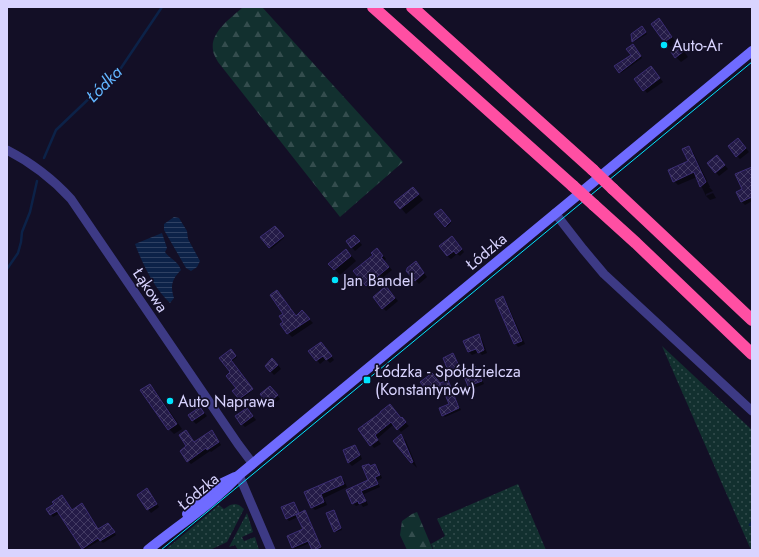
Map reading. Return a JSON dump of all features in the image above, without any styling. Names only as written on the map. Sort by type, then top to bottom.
[{"type":"highway","points":[[373,7],[636,243],[752,354]]},
{"type":"highway","points":[[412,7],[593,170],[752,320]]},
{"type":"main road","name":"Łódzka","points":[[148,550],[176,527],[211,490],[221,483],[239,475],[253,464],[752,51]]},
{"type":"street","name":"Łąkowa","points":[[7,150],[26,160],[46,174],[58,184],[71,199],[253,464]]},
{"type":"street","points":[[555,213],[582,249],[604,274],[752,411]]},
{"type":"street","points":[[239,475],[271,550]]},
{"type":"green space","points":[[243,7],[262,7],[403,162],[340,217],[218,62],[213,52],[213,43],[218,31]]},
{"type":"green space","points":[[662,346],[752,430],[752,550],[751,550]]},
{"type":"green space","points":[[518,484],[546,550],[434,550],[431,544],[445,536],[437,519]]},
{"type":"green space","points":[[235,504],[244,509],[227,542],[210,550],[165,550],[219,505],[224,509]]},
{"type":"green space","points":[[417,512],[433,550],[407,550],[400,535],[402,521]]},
{"type":"green space","points":[[247,513],[253,532],[242,537],[244,541],[255,537],[259,550],[238,550],[235,545],[229,547]]},
{"type":"water","points":[[174,217],[179,218],[187,231],[188,239],[200,261],[197,267],[191,271],[186,268],[164,230],[164,224]]},
{"type":"water","points":[[162,233],[167,248],[165,252],[178,264],[181,270],[176,276],[172,286],[174,298],[170,303],[164,297],[150,276],[135,244]]},
{"type":"building","points":[[659,18],[672,37],[664,42],[651,24]]},
{"type":"building","points":[[642,26],[646,32],[632,42],[631,34]]},
{"type":"building","points":[[633,44],[641,56],[619,73],[614,66],[631,55],[626,49]]},
{"type":"building","points":[[680,45],[684,51],[675,58],[671,52]]},
{"type":"building","points":[[651,66],[660,78],[643,91],[634,79]]},
{"type":"building","points":[[738,138],[746,148],[736,157],[728,146]]},
{"type":"building","points":[[689,146],[706,182],[700,187],[694,172],[673,182],[668,170],[688,161],[682,149]]},
{"type":"building","points":[[717,155],[725,165],[715,173],[707,163]]},
{"type":"building","points":[[752,167],[752,197],[741,202],[736,192],[742,189],[735,174]]},
{"type":"building","points":[[413,187],[419,194],[400,209],[394,202]]},
{"type":"building","points":[[441,209],[451,221],[445,227],[434,214]]},
{"type":"building","points":[[275,226],[284,236],[269,248],[260,237]]},
{"type":"building","points":[[354,235],[360,241],[351,248],[346,241]]},
{"type":"building","points":[[452,236],[462,249],[456,254],[454,251],[447,256],[439,246]]},
{"type":"building","points":[[377,248],[383,256],[381,257],[389,267],[366,286],[353,271],[373,255],[371,253]]},
{"type":"building","points":[[346,249],[351,256],[334,270],[328,264]]},
{"type":"building","points":[[416,261],[424,273],[415,281],[406,271],[407,268]]},
{"type":"building","points":[[386,286],[395,298],[382,309],[373,297]]},
{"type":"building","points":[[277,290],[296,316],[302,310],[310,319],[287,334],[280,324],[283,322],[279,316],[283,314],[270,295]]},
{"type":"building","points":[[503,296],[522,341],[514,344],[495,300]]},
{"type":"building","points":[[479,334],[484,350],[478,353],[476,349],[468,352],[463,341]]},
{"type":"building","points":[[321,342],[332,356],[326,360],[323,356],[316,361],[308,351]]},
{"type":"building","points":[[231,349],[236,356],[231,360],[253,389],[239,399],[232,391],[236,388],[226,376],[230,372],[219,358]]},
{"type":"building","points":[[453,353],[460,368],[449,373],[443,358]]},
{"type":"building","points":[[272,358],[278,365],[270,372],[265,366]]},
{"type":"building","points":[[475,366],[482,381],[468,386],[462,372]]},
{"type":"building","points":[[432,373],[440,383],[448,380],[459,408],[442,416],[439,408],[449,404],[441,385],[432,391],[430,389],[427,391],[420,382]]},
{"type":"building","points":[[150,384],[177,424],[168,430],[140,390]]},
{"type":"building","points":[[270,386],[278,395],[267,404],[260,394]]},
{"type":"building","points":[[390,404],[406,422],[397,430],[391,422],[375,435],[378,440],[370,446],[358,429]]},
{"type":"building","points":[[200,407],[204,413],[192,421],[188,415]]},
{"type":"building","points":[[247,408],[253,416],[241,425],[235,416]]},
{"type":"building","points":[[186,430],[194,442],[212,430],[219,442],[207,450],[206,448],[187,462],[180,451],[186,446],[179,435]]},
{"type":"building","points":[[401,434],[413,462],[411,463],[393,441]]},
{"type":"building","points":[[355,445],[360,455],[348,463],[343,450]]},
{"type":"building","points":[[369,464],[370,466],[375,464],[380,475],[375,477],[378,484],[361,491],[366,501],[359,504],[358,501],[352,504],[346,490],[368,480],[362,466]]},
{"type":"building","points":[[341,476],[344,484],[321,494],[324,502],[311,508],[304,492]]},
{"type":"building","points":[[147,488],[157,504],[147,510],[137,495]]},
{"type":"building","points":[[62,495],[72,510],[82,503],[98,529],[108,523],[115,532],[100,541],[98,538],[82,549],[57,511],[50,515],[46,509],[54,504],[52,502]]},
{"type":"building","points":[[294,502],[299,513],[286,519],[281,507]]},
{"type":"building","points":[[305,510],[321,547],[314,550],[312,550],[308,541],[292,548],[287,536],[303,529],[296,515]]},
{"type":"building","points":[[334,510],[341,528],[334,532],[326,513]]},
{"type":"waterway","name":"Łódka","points":[[44,158],[56,130],[121,68],[162,7]]},
{"type":"waterway","name":"Łódka","points":[[7,269],[18,253],[22,232],[30,212],[37,181]]},
{"type":"tram line","points":[[161,550],[752,62]]},
{"type":"place","name":"Auto-Ar","points":[[664,45]]},
{"type":"place","name":"Jan Bandel","points":[[335,280]]},
{"type":"place","name":"Łódzka - Spółdzielcza (Konstantynów)","points":[[367,380]]},
{"type":"place","name":"Auto Naprawa","points":[[170,401]]}]
